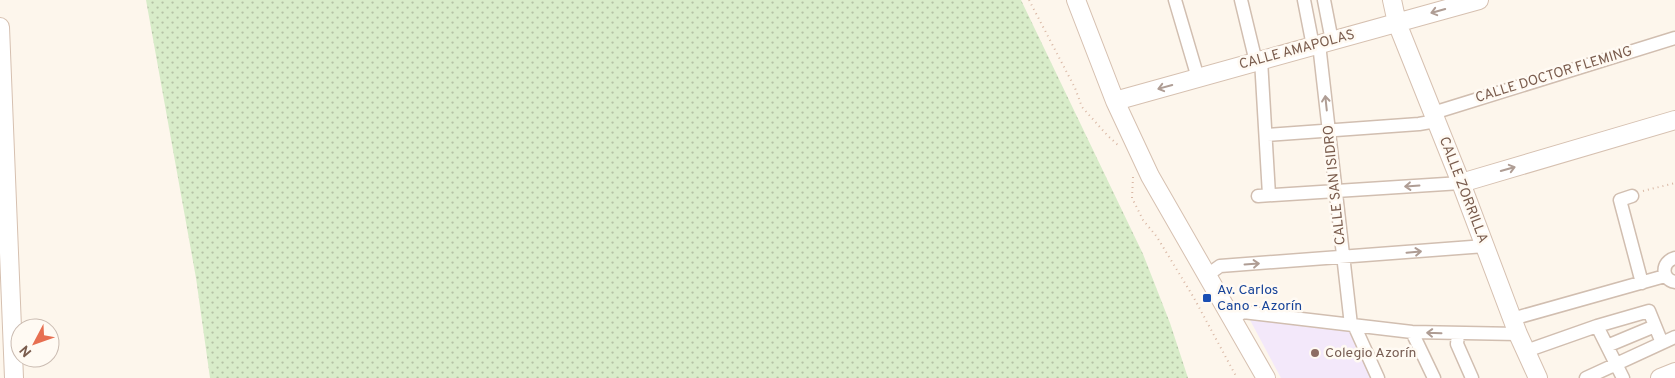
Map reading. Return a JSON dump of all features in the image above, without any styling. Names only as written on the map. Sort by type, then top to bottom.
[{"type":"street","points":[[1076,0],[1115,100],[1150,176],[1266,378]]},
{"type":"street","points":[[1175,0],[1198,78]]},
{"type":"street","points":[[1241,0],[1259,61],[1267,135],[1263,196],[1461,183],[1675,120]]},
{"type":"street","points":[[1304,0],[1321,44]]},
{"type":"street","points":[[1321,44],[1324,0]]},
{"type":"street","name":"CALLE ZORRILLA","points":[[1392,0],[1397,23],[1461,183],[1515,327],[1538,378]]},
{"type":"street","name":"CALLE AMAPOLAS","points":[[1115,100],[1479,0]]},
{"type":"street","points":[[0,27],[14,378]]},
{"type":"street","name":"CALLE DOCTOR FLEMING","points":[[1267,135],[1419,124],[1435,117],[1675,38]]},
{"type":"street","name":"CALLE SAN ISIDRO","points":[[1321,44],[1335,192],[1352,325],[1378,378]]},
{"type":"street","points":[[1632,196],[1620,200],[1642,283]]},
{"type":"street","points":[[1206,276],[1220,266],[1485,246]]},
{"type":"street","points":[[1233,318],[1243,312],[1412,332],[1458,334],[1515,327],[1642,283],[1670,279],[1664,268],[1668,262],[1675,258]]},
{"type":"street","points":[[1526,352],[1597,326],[1649,312],[1662,344]]},
{"type":"street","points":[[1597,326],[1623,378]]},
{"type":"street","points":[[1607,346],[1654,326]]},
{"type":"street","points":[[1412,332],[1434,378]]},
{"type":"street","points":[[1458,334],[1457,344],[1472,378]]},
{"type":"street","points":[[1586,378],[1675,338]]},
{"type":"street","points":[[1660,378],[1675,372]]},
{"type":"path","points":[[1030,0],[1075,88],[1082,107],[1107,135],[1122,148]]},
{"type":"path","points":[[1133,175],[1132,198],[1139,213],[1157,237],[1190,290],[1238,378]]},
{"type":"path","points":[[1632,196],[1675,183]]},
{"type":"shaded area","name":"Colegio Azorín","points":[[1253,317],[1351,329],[1373,378],[1281,378],[1250,320]]},
{"type":"green space","points":[[146,0],[1021,0],[1143,254],[1170,323],[1188,378],[210,378],[196,278]]},
{"type":"place","name":"Av. Carlos Cano - Azorín","points":[[1207,298]]},
{"type":"place","name":"Colegio Azorín","points":[[1315,353]]}]
